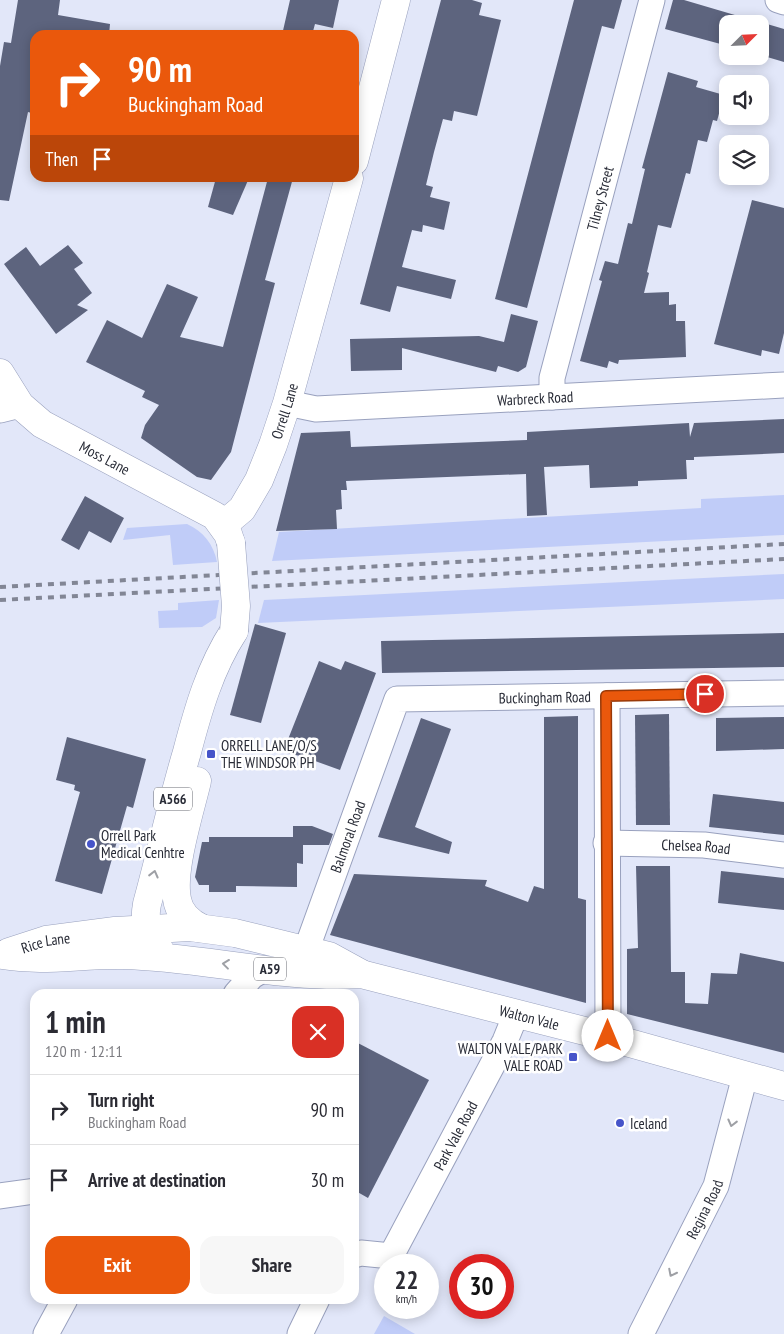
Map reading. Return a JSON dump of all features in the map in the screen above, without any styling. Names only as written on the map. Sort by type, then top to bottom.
[{"type":"main road","points":[[359,142],[396,0]]},
{"type":"main road","name":"Orrell Lane","points":[[227,534],[258,480],[286,403],[349,182]]},
{"type":"main road","name":"Moss Lane","points":[[0,373],[10,407],[30,415],[56,433],[215,516],[227,534]]},
{"type":"main road","name":"A566","points":[[152,925],[173,911],[176,898],[179,858],[234,631],[236,606],[227,534]]},
{"type":"main road","name":"A566","points":[[152,925],[192,732],[211,675],[221,651],[234,631]]},
{"type":"main road","points":[[176,898],[185,917],[201,928]]},
{"type":"main road","points":[[103,944],[132,950],[152,925],[164,953],[178,959]]},
{"type":"main road","name":"Walton Vale","points":[[152,925],[201,928],[235,933],[302,962],[424,988],[516,1014],[608,1036],[784,1086]]},
{"type":"main road","name":"Walton Vale","points":[[103,944],[178,959],[264,969],[302,962]]},
{"type":"main road","name":"Rice Lane","points":[[1,955],[49,960],[103,944]]},
{"type":"street","name":"Tilney Street","points":[[552,397],[552,378],[652,0]]},
{"type":"street","points":[[778,0],[784,2]]},
{"type":"street","name":"Warbreck Road","points":[[286,403],[316,409],[784,385]]},
{"type":"street","name":"Buckingham Road","points":[[397,699],[784,693]]},
{"type":"street","points":[[606,696],[608,1036]]},
{"type":"street","name":"Balmoral Road","points":[[302,962],[397,699]]},
{"type":"street","name":"Chelsea Road","points":[[606,843],[704,845],[784,855]]},
{"type":"street","points":[[240,989],[252,976],[264,969]]},
{"type":"street","name":"Park Vale Road","points":[[359,1254],[391,1256],[505,1042],[516,1014]]},
{"type":"street","name":"Regina Road","points":[[642,1334],[716,1186],[744,1076]]},
{"type":"street","points":[[0,1196],[30,1192]]},
{"type":"street","points":[[46,1334],[62,1304]]},
{"type":"street","points":[[300,1334],[315,1304]]},
{"type":"shaded area","points":[[784,495],[784,535],[272,561],[279,532],[701,508],[701,499]]},
{"type":"shaded area","points":[[187,524],[198,530],[207,539],[217,562],[173,565],[170,535],[123,540],[127,528]]},
{"type":"shaded area","points":[[784,574],[784,599],[258,623],[264,600]]},
{"type":"shaded area","points":[[219,600],[216,618],[202,627],[159,628],[158,611],[178,610],[178,603]]},
{"type":"shaded area","points":[[382,1319],[389,1319],[415,1334],[374,1334]]},
{"type":"building","points":[[18,0],[60,0],[58,15],[110,24],[109,30],[30,30],[30,113],[28,112],[9,201],[0,200],[0,66],[4,42],[11,43]]},
{"type":"building","points":[[290,0],[339,0],[333,28],[315,24],[313,30],[283,30]]},
{"type":"building","points":[[441,0],[472,0],[482,3],[479,15],[501,20],[477,116],[454,111],[452,121],[443,119],[434,152],[426,185],[433,187],[430,197],[450,202],[444,230],[423,225],[422,232],[412,230],[402,267],[456,280],[451,299],[397,286],[390,312],[360,304]]},
{"type":"building","points":[[574,0],[622,0],[614,29],[602,26],[527,308],[495,299]]},
{"type":"building","points":[[673,0],[684,0],[735,15],[719,15],[719,44],[665,29]]},
{"type":"building","points":[[769,25],[784,29],[784,62],[769,58]]},
{"type":"building","points":[[668,72],[698,81],[696,87],[719,94],[717,121],[713,120],[707,142],[698,140],[690,174],[686,173],[671,228],[658,225],[644,293],[669,292],[669,305],[676,304],[676,321],[685,321],[686,357],[619,360],[618,364],[609,361],[607,368],[580,361],[602,281],[599,280],[605,261],[618,264],[628,223],[632,224],[645,169],[642,168]]},
{"type":"building","points":[[215,182],[247,182],[233,215],[208,207]]},
{"type":"building","points":[[267,182],[292,182],[265,280],[275,283],[231,452],[211,480],[197,477],[141,438],[145,425],[159,405],[142,397],[145,391],[86,362],[107,320],[142,338],[167,284],[198,297],[180,337],[223,347]]},
{"type":"building","points":[[752,200],[784,208],[784,333],[779,354],[762,350],[761,356],[714,344]]},
{"type":"building","points":[[68,245],[83,263],[74,269],[92,293],[77,305],[88,310],[56,334],[4,264],[26,247],[40,266]]},
{"type":"building","points":[[511,314],[538,321],[526,367],[518,372],[498,366],[496,372],[402,348],[402,370],[351,371],[350,339],[479,336],[504,342]]},
{"type":"building","points":[[784,419],[784,453],[694,457],[694,460],[686,460],[687,479],[638,481],[638,486],[590,488],[589,465],[544,467],[547,515],[527,516],[526,474],[346,481],[347,490],[341,490],[342,509],[336,510],[337,529],[276,531],[301,433],[350,431],[351,447],[527,440],[527,432],[689,423],[690,437],[694,423]]},
{"type":"building","points":[[85,496],[124,518],[111,543],[89,531],[79,550],[61,540]]},
{"type":"building","points":[[255,624],[286,633],[261,723],[230,715]]},
{"type":"building","points":[[784,633],[784,667],[382,673],[381,641]]},
{"type":"building","points":[[319,661],[341,670],[345,661],[376,673],[340,770],[304,757],[283,752]]},
{"type":"building","points":[[669,714],[670,825],[636,825],[635,715]]},
{"type":"building","points":[[578,716],[578,898],[586,900],[586,1003],[330,935],[354,874],[487,880],[485,886],[528,902],[534,886],[544,889],[544,717]]},
{"type":"building","points":[[784,717],[784,749],[716,751],[716,718]]},
{"type":"building","points":[[421,718],[451,729],[415,827],[452,842],[449,854],[378,837]]},
{"type":"building","name":"Orrell Park Medical Cenhtre","points":[[67,737],[146,759],[133,808],[127,806],[102,894],[55,881],[80,792],[74,790],[75,785],[56,780]]},
{"type":"building","points":[[713,794],[784,802],[784,835],[709,827]]},
{"type":"building","points":[[293,826],[312,826],[333,834],[329,845],[303,845],[303,864],[297,863],[297,887],[236,886],[236,892],[209,892],[209,885],[199,885],[195,877],[202,842],[209,842],[209,837],[293,837]]},
{"type":"building","points":[[636,866],[670,866],[671,972],[685,972],[685,1003],[708,1004],[711,973],[737,974],[740,953],[784,962],[784,1053],[627,1014],[627,949],[638,948]]},
{"type":"building","points":[[721,871],[784,878],[784,910],[718,903]]},
{"type":"building","points":[[359,1044],[429,1080],[368,1198],[359,1193]]},
{"type":"railway","points":[[0,587],[784,544]]},
{"type":"railway","points":[[0,600],[784,559]]},
{"type":"place","name":"ORRELL LANE/O/S THE WINDSOR PH","points":[[211,754]]},
{"type":"place","name":"Orrell Park Medical Cenhtre","points":[[91,844]]},
{"type":"place","name":"WALTON VALE/PARK VALE ROAD","points":[[573,1057]]},
{"type":"place","name":"Iceland","points":[[620,1123]]},
{"type":"route","points":[[608,1036],[606,696],[705,694]]}]
